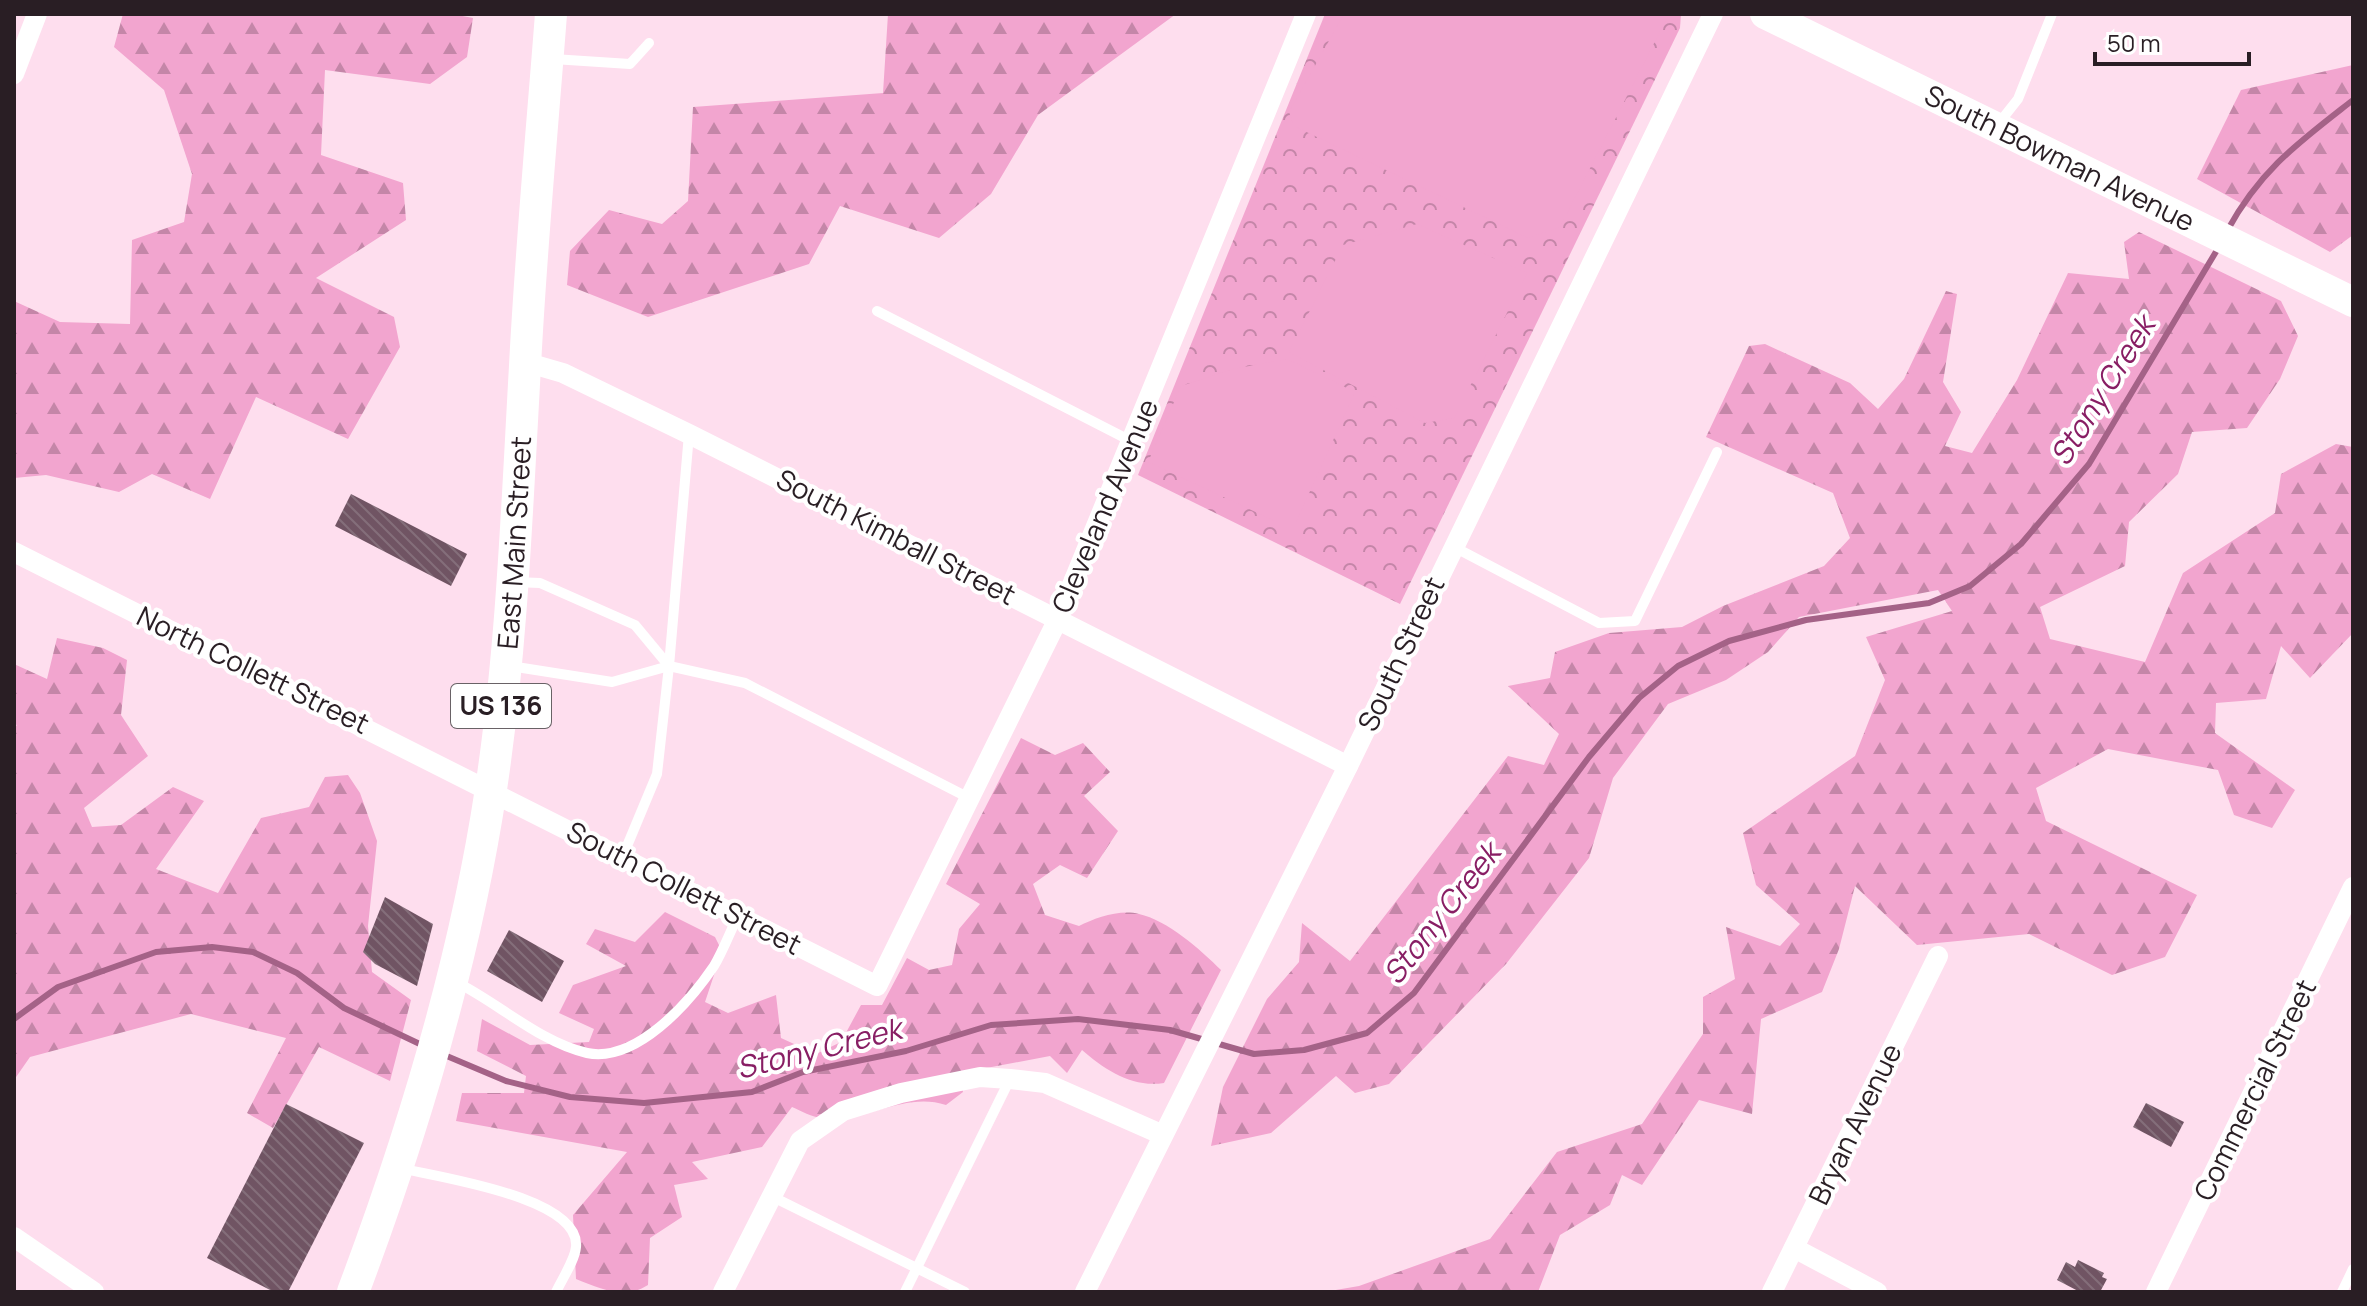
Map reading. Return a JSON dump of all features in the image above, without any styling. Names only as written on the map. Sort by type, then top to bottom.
[{"type":"main road","name":"East Main Street","points":[[353,1292],[398,1167],[443,1011],[491,790],[513,582],[525,362],[551,14]]},
{"type":"main road","name":"South Bowman Avenue","points":[[1765,14],[2353,302]]},
{"type":"street","points":[[14,74],[18,49],[37,14]]},
{"type":"street","name":"Cleveland Avenue","points":[[877,986],[972,800],[1058,619],[1306,14]]},
{"type":"street","name":"South Street","points":[[1085,1292],[1348,766],[1713,14]]},
{"type":"street","name":"South Kimball Street","points":[[525,362],[563,373],[689,434],[1348,766]]},
{"type":"street","name":"North Collett Street","points":[[15,556],[491,790]]},
{"type":"street","name":"South Collett Street","points":[[491,790],[877,986]]},
{"type":"street","name":"Commercial Street","points":[[2156,1292],[2353,887]]},
{"type":"street","name":"Bryan Avenue","points":[[1772,1292],[1938,956]]},
{"type":"street","points":[[723,1292],[800,1141],[843,1111],[901,1093],[980,1077],[1010,1079],[1045,1083],[1163,1135]]},
{"type":"street","points":[[15,1237],[94,1292]]},
{"type":"street","points":[[1794,1248],[1877,1292]]},
{"type":"lane","points":[[1997,126],[2018,99],[2052,14]]},
{"type":"lane","points":[[547,59],[630,64],[649,43]]},
{"type":"lane","points":[[877,311],[1132,442]]},
{"type":"lane","points":[[622,858],[657,774],[689,434]]},
{"type":"lane","points":[[1452,547],[1599,623],[1635,621],[1717,452]]},
{"type":"lane","points":[[513,582],[540,583],[635,625],[669,666]]},
{"type":"lane","points":[[506,666],[612,682],[669,666],[745,683],[972,800]]},
{"type":"lane","points":[[451,980],[539,1032],[587,1053],[614,1053],[644,1038],[685,1002],[714,965],[738,916]]},
{"type":"lane","points":[[905,1292],[1010,1079]]},
{"type":"lane","points":[[398,1167],[514,1195],[549,1209],[570,1224],[576,1246],[556,1292]]},
{"type":"lane","points":[[771,1196],[965,1292]]},
{"type":"lane","points":[[2342,1292],[2353,1269]]},
{"type":"green space","points":[[123,14],[452,14],[473,18],[467,57],[430,84],[325,70],[321,155],[403,183],[406,220],[316,278],[394,317],[400,347],[348,439],[256,397],[210,499],[152,474],[119,492],[46,475],[14,478],[14,301],[60,322],[130,324],[132,240],[184,222],[192,174],[164,90],[114,47]]},
{"type":"green space","points":[[888,14],[1176,14],[1038,115],[991,194],[939,238],[840,206],[809,264],[648,317],[567,285],[570,251],[609,210],[662,224],[688,201],[693,107],[883,93]]},
{"type":"green space","points":[[1325,14],[1681,14],[1680,28],[1400,604],[1138,475]]},
{"type":"green space","points":[[1344,14],[1669,14],[1560,227],[1528,238],[1294,126],[1289,112]]},
{"type":"green space","points":[[2353,65],[2353,235],[2330,252],[2197,179],[2241,90]]},
{"type":"green space","points":[[1417,224],[1527,273],[1454,418],[1425,423],[1289,352],[1343,245]]},
{"type":"green space","points":[[2139,232],[2281,301],[2298,336],[2280,379],[2247,428],[2192,432],[2178,474],[2129,522],[2125,566],[2040,607],[2050,639],[2145,662],[2183,573],[2275,513],[2281,474],[2336,444],[2353,447],[2353,633],[2310,678],[2281,646],[2266,699],[2216,703],[2215,733],[2295,790],[2272,828],[2234,815],[2218,770],[2108,749],[2036,788],[2046,821],[2197,895],[2165,957],[2112,975],[2029,934],[1917,945],[1855,886],[1839,949],[1822,992],[1761,1019],[1752,1114],[1699,1100],[1642,1185],[1622,1175],[1610,1205],[1560,1235],[1538,1292],[1324,1292],[1359,1286],[1490,1239],[1557,1152],[1642,1124],[1703,1034],[1703,997],[1735,979],[1726,927],[1780,946],[1800,924],[1756,885],[1743,833],[1855,756],[1885,680],[1866,637],[1952,611],[1938,590],[1799,617],[1768,652],[1726,680],[1668,704],[1613,778],[1589,858],[1506,964],[1389,1084],[1355,1093],[1336,1076],[1271,1133],[1211,1146],[1223,1087],[1267,999],[1299,962],[1302,923],[1350,961],[1508,756],[1544,765],[1559,734],[1508,686],[1550,678],[1555,652],[1609,633],[1682,627],[1723,606],[1824,566],[1850,538],[1833,493],[1706,437],[1749,346],[1765,344],[1850,383],[1878,409],[1904,379],[1946,291],[1957,294],[1943,382],[1961,412],[1945,446],[1972,453],[2017,380],[2068,273],[2129,279],[2124,242]]},
{"type":"green space","points":[[1287,359],[1355,392],[1296,522],[1277,522],[1148,462],[1181,386],[1233,369]]},
{"type":"green space","points":[[57,638],[103,648],[127,660],[121,715],[148,756],[84,808],[92,827],[121,825],[173,787],[204,801],[156,869],[218,893],[261,818],[309,807],[325,777],[348,775],[360,793],[377,841],[368,926],[372,972],[411,1000],[390,1081],[319,1047],[273,1128],[247,1113],[286,1038],[191,1014],[30,1057],[14,1080],[14,728],[17,725],[14,724],[14,664],[47,679]]},
{"type":"green space","points":[[1021,738],[1055,755],[1083,743],[1110,772],[1084,796],[1118,831],[1087,878],[1060,865],[1033,884],[1045,915],[1079,926],[1116,913],[1150,917],[1183,937],[1221,970],[1164,1083],[1141,1083],[1120,1076],[1082,1050],[1067,1073],[1050,1056],[960,1073],[963,1092],[946,1105],[915,1102],[838,1118],[818,1117],[792,1107],[762,1147],[692,1162],[708,1179],[674,1185],[682,1217],[650,1238],[648,1285],[621,1292],[576,1279],[573,1215],[627,1152],[456,1121],[462,1093],[524,1093],[526,1076],[477,1051],[482,1019],[530,1045],[589,1042],[594,1029],[559,1013],[573,985],[626,966],[586,944],[595,929],[635,942],[665,912],[715,937],[722,951],[705,1002],[728,1013],[776,995],[781,1038],[816,1054],[841,1042],[861,1005],[882,1005],[907,958],[929,970],[952,965],[959,929],[980,904],[946,884]]},
{"type":"building","points":[[351,494],[467,554],[451,586],[335,526]]},
{"type":"building","points":[[385,897],[433,924],[417,986],[375,964],[363,952]]},
{"type":"building","points":[[509,930],[564,961],[542,1002],[487,971]]},
{"type":"building","points":[[2146,1103],[2184,1122],[2171,1147],[2133,1127]]},
{"type":"building","points":[[286,1104],[364,1143],[288,1292],[274,1292],[207,1258]]},
{"type":"building","points":[[2078,1260],[2104,1273],[2102,1277],[2107,1279],[2100,1292],[2080,1292],[2057,1280],[2066,1262],[2075,1267]]},
{"type":"waterway","name":"Stony Creek","points":[[2227,231],[2253,190],[2282,158],[2353,100]]},
{"type":"waterway","name":"Stony Creek","points":[[442,1054],[506,1081],[570,1097],[644,1103],[752,1092],[803,1072],[906,1051],[991,1025],[1078,1019],[1170,1030],[1254,1054],[1304,1050],[1367,1033],[1414,993],[1589,757],[1639,698],[1678,666],[1729,641],[1806,620],[1929,603],[1970,586],[2021,544],[2089,464],[2220,245]]},
{"type":"waterway","name":"Stony Creek","points":[[14,1019],[58,987],[156,952],[212,947],[253,952],[297,973],[344,1008],[424,1046]]}]
